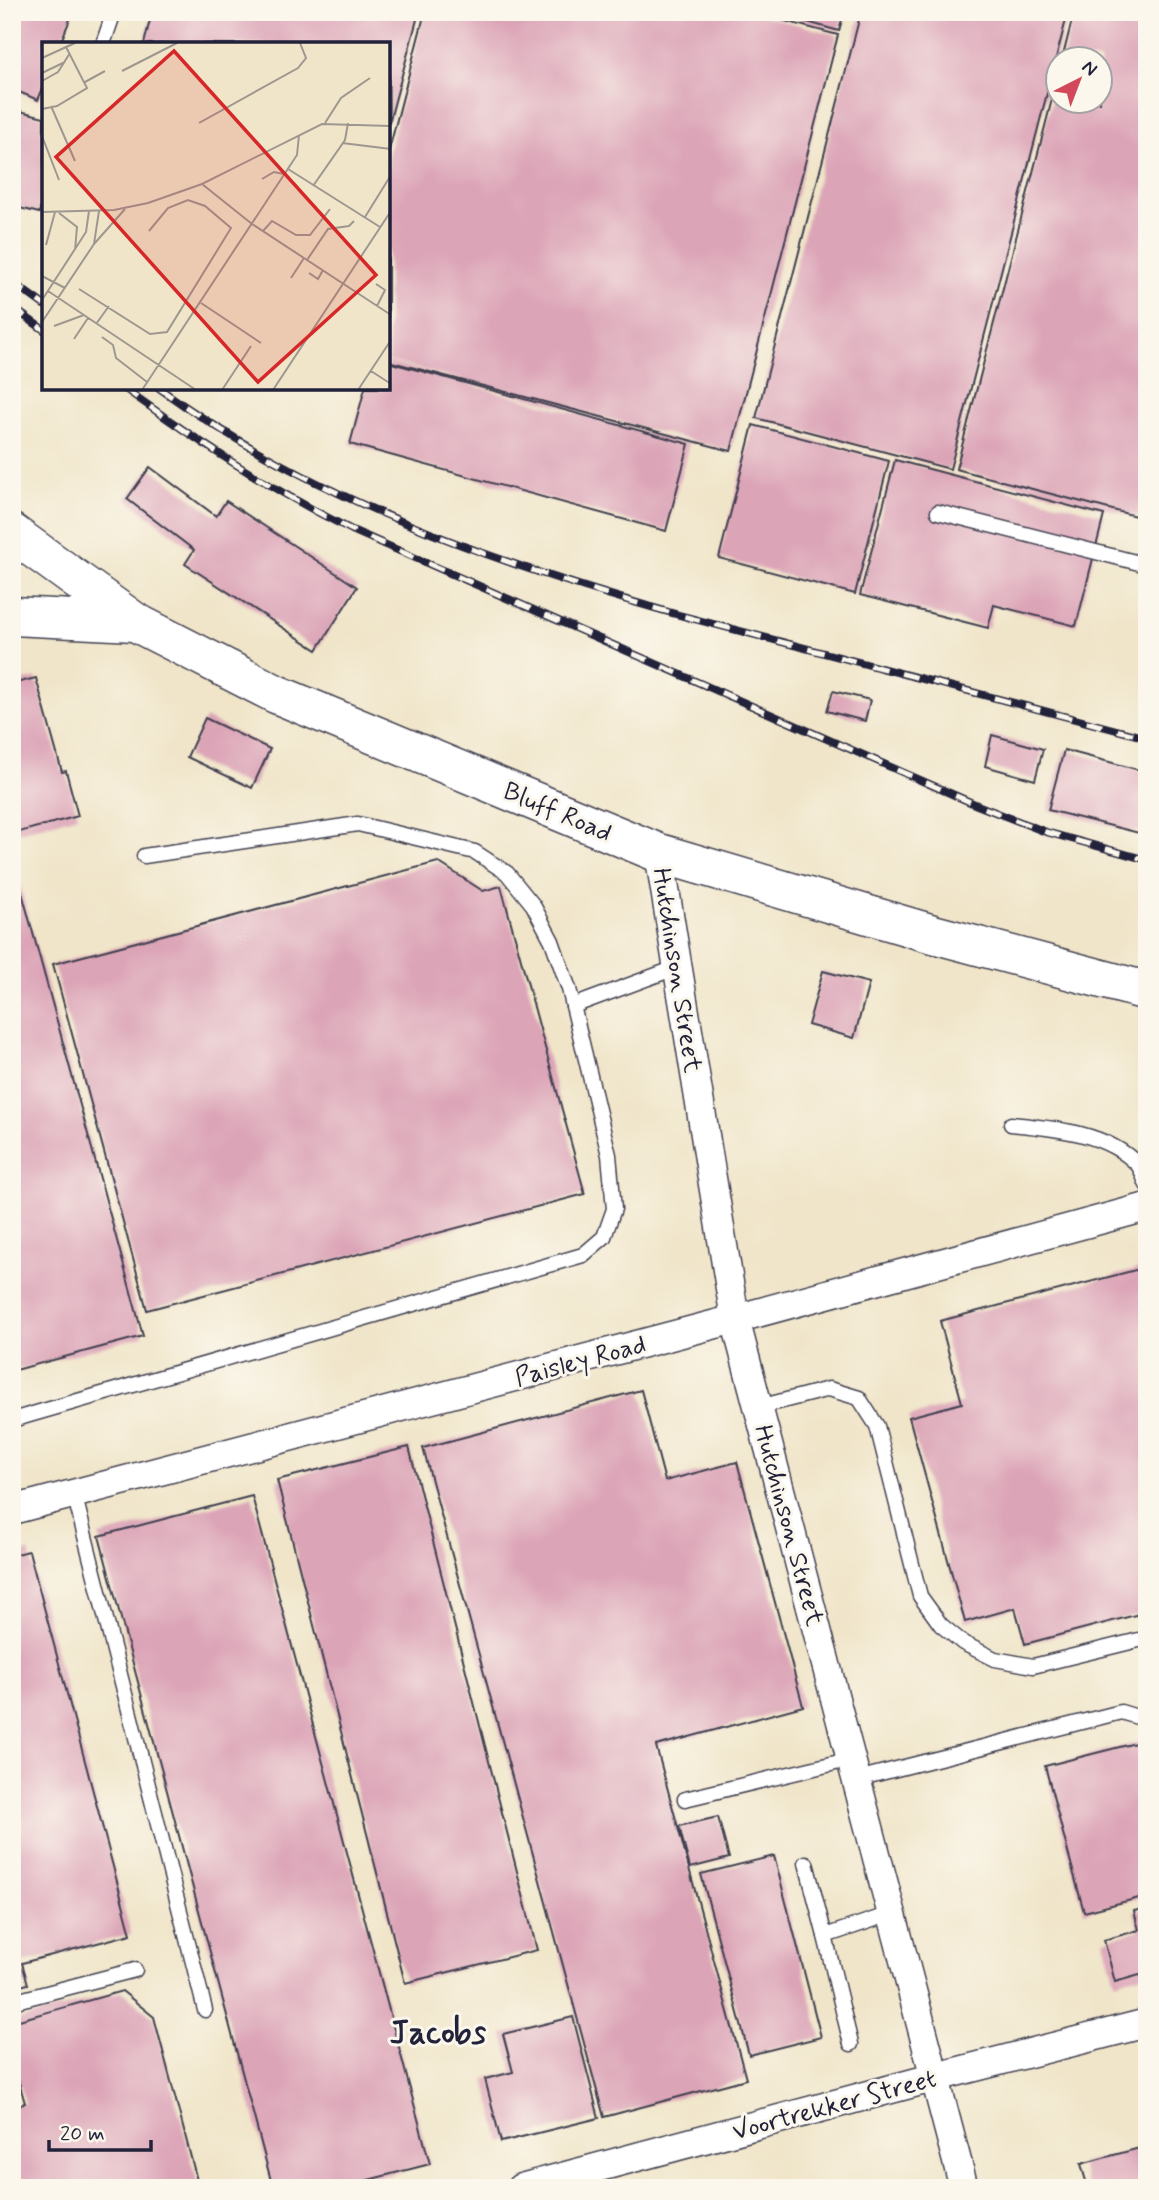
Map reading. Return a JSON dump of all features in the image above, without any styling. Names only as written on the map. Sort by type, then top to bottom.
[{"type":"main road","name":"Bluff Road","points":[[12,533],[135,622],[276,694],[659,853],[933,934],[1147,991]]},
{"type":"main road","points":[[12,616],[135,622]]},
{"type":"street","name":"Hutchinson Street","points":[[659,853],[735,1319],[964,2188]]},
{"type":"street","name":"Paisley Road","points":[[12,1510],[1147,1207]]},
{"type":"street","name":"Voortrekker Street","points":[[521,2188],[1147,2023]]},
{"type":"lane","points":[[104,42],[114,12]]},
{"type":"lane","points":[[938,512],[1147,565]]},
{"type":"lane","points":[[12,1420],[583,1255],[604,1237],[614,1209],[609,1155],[573,1006],[552,941],[533,905],[507,873],[475,852],[358,824],[144,856]]},
{"type":"lane","points":[[573,1006],[678,967]]},
{"type":"lane","points":[[1011,1124],[1053,1128],[1108,1143],[1139,1166],[1147,1185]]},
{"type":"lane","points":[[759,1407],[830,1389],[859,1398],[877,1426],[920,1596],[941,1625],[963,1643],[995,1659],[1033,1666],[1147,1639]]},
{"type":"lane","points":[[74,1493],[205,2010]]},
{"type":"lane","points":[[685,1798],[855,1769],[1121,1712],[1147,1720]]},
{"type":"lane","points":[[806,1863],[851,2044]]},
{"type":"lane","points":[[825,1936],[892,1913]]},
{"type":"lane","points":[[12,2002],[135,1970]]},
{"type":"building","points":[[12,12],[73,12],[61,42],[42,42],[42,91],[38,100],[12,89]]},
{"type":"building","points":[[152,12],[419,12],[390,119],[390,42],[144,42]]},
{"type":"building","points":[[425,12],[750,12],[838,35],[731,451],[390,362],[390,146]]},
{"type":"building","points":[[772,12],[844,12],[839,31]]},
{"type":"building","points":[[861,12],[1068,12],[1059,46],[1044,46],[1044,105],[950,469],[756,418]]},
{"type":"building","points":[[1074,12],[1147,12],[1147,519],[956,469],[1048,116],[1114,116],[1114,46],[1066,46]]},
{"type":"building","points":[[12,109],[42,116],[42,202],[39,213],[12,206]]},
{"type":"building","points":[[390,363],[689,444],[666,531],[350,444],[364,390],[390,390]]},
{"type":"building","points":[[753,425],[889,461],[855,594],[719,558]]},
{"type":"building","points":[[895,460],[1104,515],[1076,626],[994,605],[988,628],[860,595]]},
{"type":"building","points":[[150,467],[216,516],[226,501],[357,587],[317,650],[185,564],[194,550],[127,499]]},
{"type":"building","points":[[36,678],[62,772],[66,771],[78,816],[12,834],[12,684]]},
{"type":"building","points":[[833,691],[870,700],[865,721],[827,711]]},
{"type":"building","points":[[205,718],[270,749],[252,788],[187,757]]},
{"type":"building","points":[[992,735],[1043,749],[1035,780],[985,766]]},
{"type":"building","points":[[1064,750],[1147,772],[1147,835],[1048,810]]},
{"type":"building","points":[[12,856],[143,1336],[12,1371]]},
{"type":"building","points":[[438,862],[483,891],[501,886],[585,1194],[147,1310],[53,964]]},
{"type":"building","points":[[823,971],[869,983],[854,1038],[808,1025]]},
{"type":"building","points":[[1147,1267],[1147,1612],[1025,1644],[1015,1608],[965,1622],[909,1417],[962,1403],[940,1321]]},
{"type":"building","points":[[641,1390],[665,1481],[737,1462],[803,1706],[656,1746],[746,2079],[604,2117],[423,1448]]},
{"type":"building","points":[[409,1447],[537,1950],[405,1983],[277,1480]]},
{"type":"building","points":[[252,1496],[430,2164],[337,2188],[273,2188],[99,1536]]},
{"type":"building","points":[[29,1551],[131,1934],[22,1963],[28,1984],[12,1988],[12,1555]]},
{"type":"building","points":[[1147,1740],[1147,1896],[1084,1912],[1045,1766]]},
{"type":"building","points":[[718,1817],[729,1858],[690,1868],[679,1826]]},
{"type":"building","points":[[774,1856],[821,2037],[749,2055],[701,1874]]},
{"type":"building","points":[[1147,1908],[1147,1973],[1115,1982],[1104,1940],[1139,1930],[1134,1911]]},
{"type":"building","points":[[122,1991],[154,2017],[199,2188],[12,2188],[12,2107],[25,2103],[12,2058],[12,2022]]},
{"type":"building","points":[[573,2017],[599,2118],[501,2142],[485,2079],[513,2072],[503,2034]]},
{"type":"building","points":[[1147,2146],[1147,2187],[1088,2188],[1081,2164]]},
{"type":"railway","points":[[12,282],[42,304]]},
{"type":"railway","points":[[12,307],[42,329]]},
{"type":"railway","points":[[127,390],[235,464],[352,530],[977,805],[1046,832],[1147,860]]},
{"type":"railway","points":[[162,390],[218,428],[343,496],[409,524],[543,574],[679,615],[1147,738]]},
{"type":"district","name":"Jacobs","points":[[438,2031]]}]
